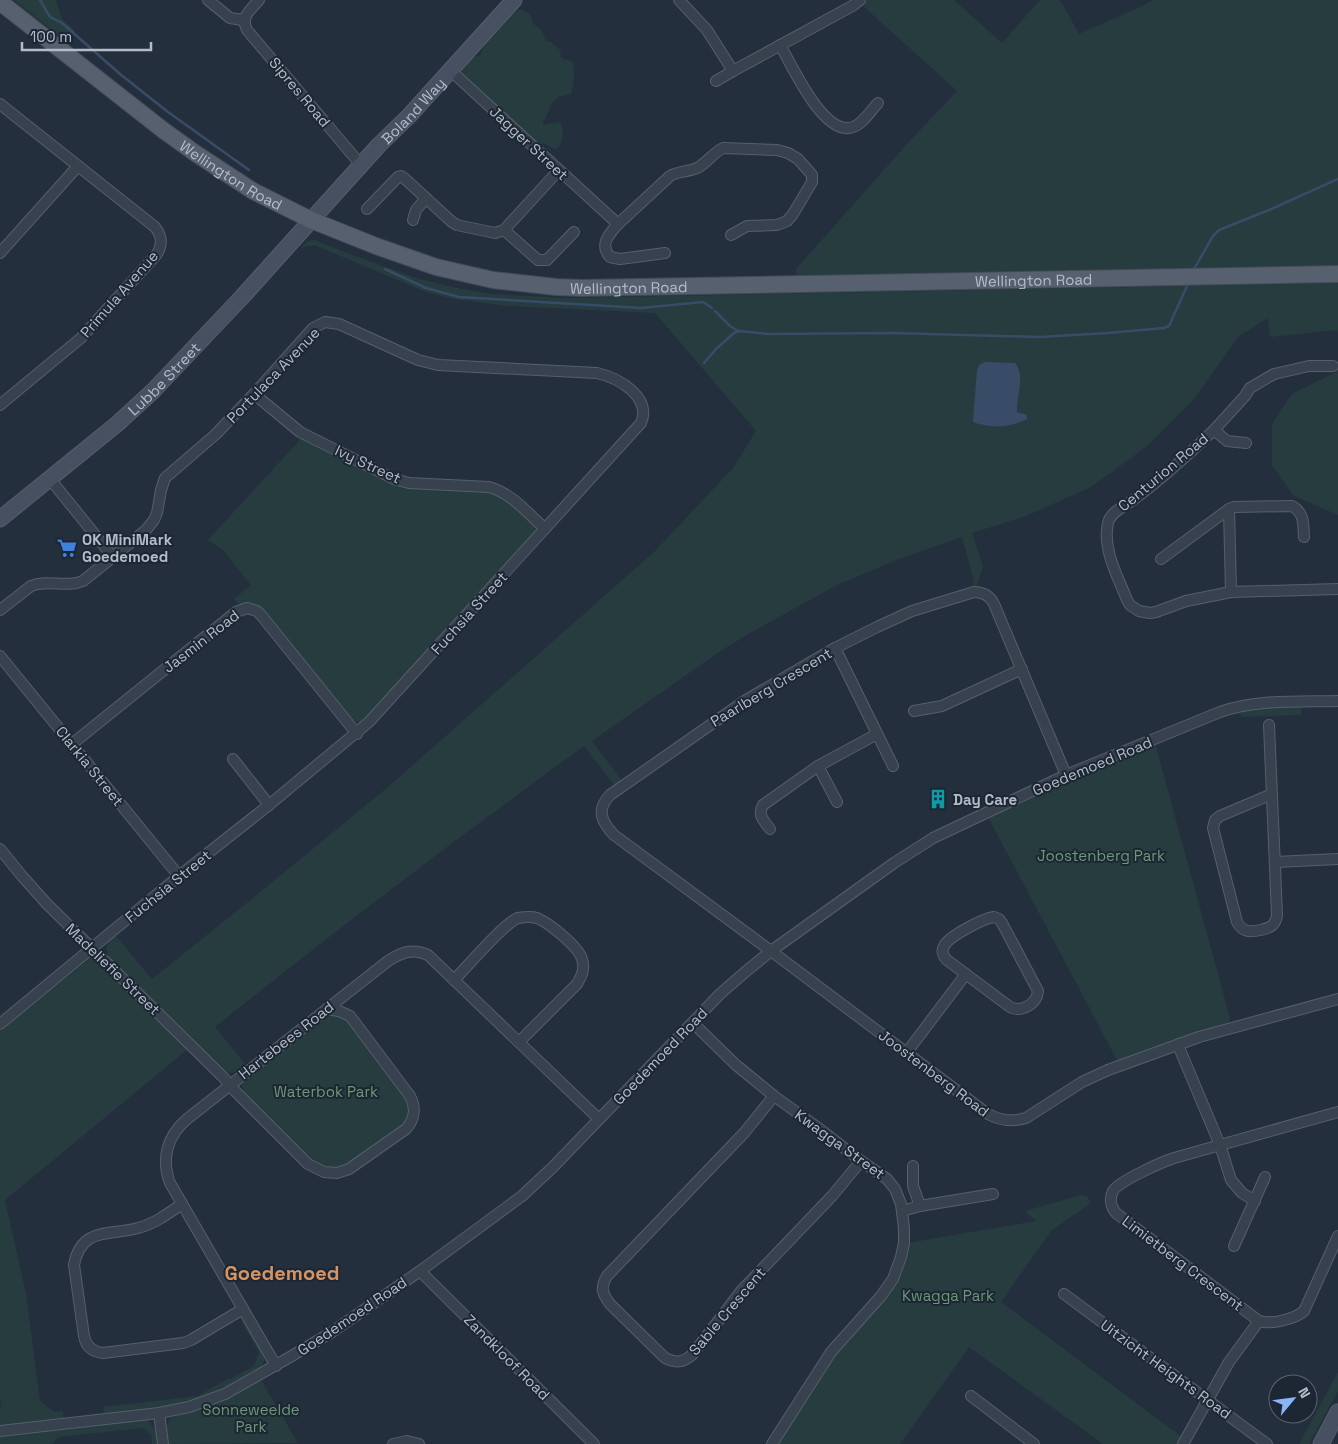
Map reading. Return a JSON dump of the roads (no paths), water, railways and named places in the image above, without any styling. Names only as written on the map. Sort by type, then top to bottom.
[{"type":"main road","name":"Boland Way","points":[[311,220],[514,0]]},
{"type":"main road","name":"Wellington Road","points":[[0,2],[195,153],[252,191],[311,220],[376,246],[436,267],[493,280],[556,287],[656,287],[1338,274]]},
{"type":"main road","name":"Lubbe Street","points":[[0,519],[117,424],[148,396],[242,297],[311,220]]},
{"type":"main road","points":[[1324,1443],[1338,1412]]},
{"type":"street","points":[[208,0],[230,18],[244,19],[259,0]]},
{"type":"street","points":[[716,81],[860,0]]},
{"type":"street","points":[[683,1],[707,30],[732,71]]},
{"type":"street","name":"Sipres Road","points":[[244,19],[247,30],[361,165]]},
{"type":"street","points":[[780,45],[811,100],[829,121],[837,127],[846,129],[854,127],[878,103]]},
{"type":"street","name":"Jagger Street","points":[[450,70],[618,224]]},
{"type":"street","name":"Primula Avenue","points":[[0,104],[155,227],[161,238],[157,254],[81,338],[0,405]]},
{"type":"street","points":[[665,253],[620,259],[610,257],[605,250],[606,241],[610,232],[670,176],[698,167],[716,151],[723,148],[777,150],[788,153],[798,159],[812,175],[812,182],[787,221],[777,225],[747,226],[731,235]]},
{"type":"street","points":[[0,253],[78,166]]},
{"type":"street","points":[[367,209],[401,176],[452,222],[457,225],[495,233],[504,230],[559,170]]},
{"type":"street","points":[[413,220],[416,210],[426,198]]},
{"type":"street","points":[[504,230],[538,260],[547,260],[574,232]]},
{"type":"street","name":"Portulaca Avenue","points":[[0,610],[31,586],[43,583],[65,585],[78,583],[88,578],[146,530],[157,513],[165,478],[216,434],[313,328],[319,324],[330,322],[339,324],[418,360],[432,364],[597,373],[616,379],[636,395],[641,402]]},
{"type":"street","name":"Centurion Road","points":[[1332,366],[1309,366],[1274,374],[1250,388],[1214,430],[1183,460],[1110,517],[1108,544],[1112,563],[1127,600],[1139,611],[1156,612],[1186,601],[1231,592],[1338,589]]},
{"type":"street","name":"Ivy Street","points":[[254,394],[300,432],[389,477],[409,482],[498,490],[506,494],[544,529]]},
{"type":"street","name":"Fuchsia Street","points":[[0,1024],[179,876],[357,734],[395,695],[641,423],[644,417],[644,410],[641,402]]},
{"type":"street","name":"Centurion Road","points":[[1214,430],[1227,442],[1246,442]]},
{"type":"street","points":[[50,479],[113,557]]},
{"type":"street","points":[[1161,559],[1229,509],[1239,507],[1292,506],[1302,517],[1304,538]]},
{"type":"street","points":[[1229,509],[1231,592]]},
{"type":"street","name":"Paarlberg Crescent","points":[[771,951],[614,835],[603,821],[601,814],[602,807],[610,795],[760,691],[835,648],[912,611],[968,593],[978,592],[985,594],[992,600],[1066,775]]},
{"type":"street","name":"Jasmin Road","points":[[72,744],[236,612],[247,608],[257,611],[261,615],[357,734]]},
{"type":"street","points":[[835,648],[893,766]]},
{"type":"street","name":"Clarkia Street","points":[[0,656],[179,876]]},
{"type":"street","points":[[914,711],[942,706],[1022,669]]},
{"type":"street","name":"Goedemoed Road","points":[[0,1431],[160,1413],[214,1399],[241,1386],[332,1332],[420,1271],[522,1196],[538,1182],[720,994],[771,951],[920,846],[946,831],[1066,775],[1230,708],[1257,704],[1338,701]]},
{"type":"street","points":[[1269,725],[1275,862],[1277,915],[1276,922],[1272,926],[1252,932],[1245,931],[1237,922],[1213,832],[1213,824],[1220,816],[1272,794]]},
{"type":"street","points":[[770,829],[761,817],[760,810],[763,805],[818,766],[877,734]]},
{"type":"street","points":[[233,760],[269,805]]},
{"type":"street","points":[[818,766],[837,802]]},
{"type":"street","name":"Madeliefie Street","points":[[0,849],[47,904],[313,1167],[331,1173],[343,1172],[349,1169],[406,1129],[412,1122],[414,1106],[410,1096],[350,1016],[339,1011],[327,1009]]},
{"type":"street","points":[[1275,862],[1338,859]]},
{"type":"street","points":[[454,980],[505,926],[517,919],[537,918],[573,944],[582,957],[584,971],[581,977],[577,984],[520,1042]]},
{"type":"street","points":[[989,918],[997,918],[1002,923],[1037,989],[1037,996],[1034,1001],[1023,1008],[1013,1009],[966,974],[944,958],[942,951],[944,945],[966,928],[989,918]]},
{"type":"street","name":"Hartebees Road","points":[[276,1366],[167,1176],[165,1160],[168,1144],[181,1124],[388,961],[403,952],[417,951],[428,955],[599,1119]]},
{"type":"street","name":"Joostenberg Road","points":[[771,951],[988,1114],[1000,1120],[1014,1121],[1026,1118],[1092,1076],[1179,1044],[1338,999]]},
{"type":"street","points":[[906,1052],[966,974]]},
{"type":"street","name":"Kwagga Street","points":[[693,1023],[736,1064],[774,1096],[887,1179],[895,1189],[902,1211],[904,1243],[893,1279],[878,1300],[831,1352],[772,1444]]},
{"type":"street","points":[[1179,1044],[1220,1145],[1231,1180],[1242,1194],[1254,1201]]},
{"type":"street","name":"Sable Crescent","points":[[774,1096],[744,1133],[607,1276],[603,1283],[602,1290],[610,1304],[665,1358],[671,1361],[682,1361],[692,1355],[742,1290],[832,1196],[861,1161]]},
{"type":"street","name":"Limietberg Crescent","points":[[1338,1112],[1165,1161],[1119,1186],[1112,1194],[1112,1206],[1116,1213],[1264,1323],[1272,1323],[1297,1316],[1304,1311],[1338,1236]]},
{"type":"street","points":[[913,1166],[913,1186],[920,1206]]},
{"type":"street","points":[[1234,1246],[1265,1177]]},
{"type":"street","points":[[902,1211],[920,1206],[993,1194]]},
{"type":"street","points":[[182,1204],[147,1225],[95,1235],[81,1246],[74,1264],[84,1336],[87,1345],[94,1351],[103,1353],[174,1345],[191,1340],[243,1309]]},
{"type":"street","name":"Zandkloof Road","points":[[420,1271],[594,1444]]},
{"type":"street","name":"Uitzicht Heights Road","points":[[1064,1294],[1267,1444]]},
{"type":"street","points":[[1183,1444],[1229,1362],[1259,1321]]},
{"type":"street","points":[[971,1396],[1034,1444]]},
{"type":"street","points":[[160,1413],[163,1444]]},
{"type":"street","points":[[393,1444],[407,1440],[419,1444]]},
{"type":"water","points":[[985,362],[1015,363],[1020,374],[1017,412],[1027,415],[1027,419],[1001,426],[982,425],[973,421],[977,370],[980,364]]},
{"type":"waterway","points":[[40,0],[50,17],[62,23],[120,74],[168,112],[249,170]]},
{"type":"waterway","points":[[1194,269],[1213,236],[1219,230],[1338,179]]},
{"type":"waterway","points":[[385,269],[426,288],[459,297],[641,308],[703,302],[712,308]]},
{"type":"waterway","points":[[704,363],[716,349],[734,333],[739,331],[768,334],[893,333],[1040,337],[1164,328],[1169,326],[1187,286]]},
{"type":"waterway","points":[[715,311],[738,331]]},
{"type":"place","name":"OK MiniMark Goedemoed","points":[[67,548]]},
{"type":"place","name":"Day Care","points":[[938,799]]},
{"type":"district","name":"Goedemoed","points":[[282,1273]]},
{"type":"park label","name":"Joostenberg Park","points":[[1101,855]]},
{"type":"park label","name":"Waterbok Park","points":[[326,1091]]},
{"type":"park label","name":"Kwagga Park","points":[[948,1295]]},
{"type":"park label","name":"Sonneweelde Park","points":[[251,1418]]}]
